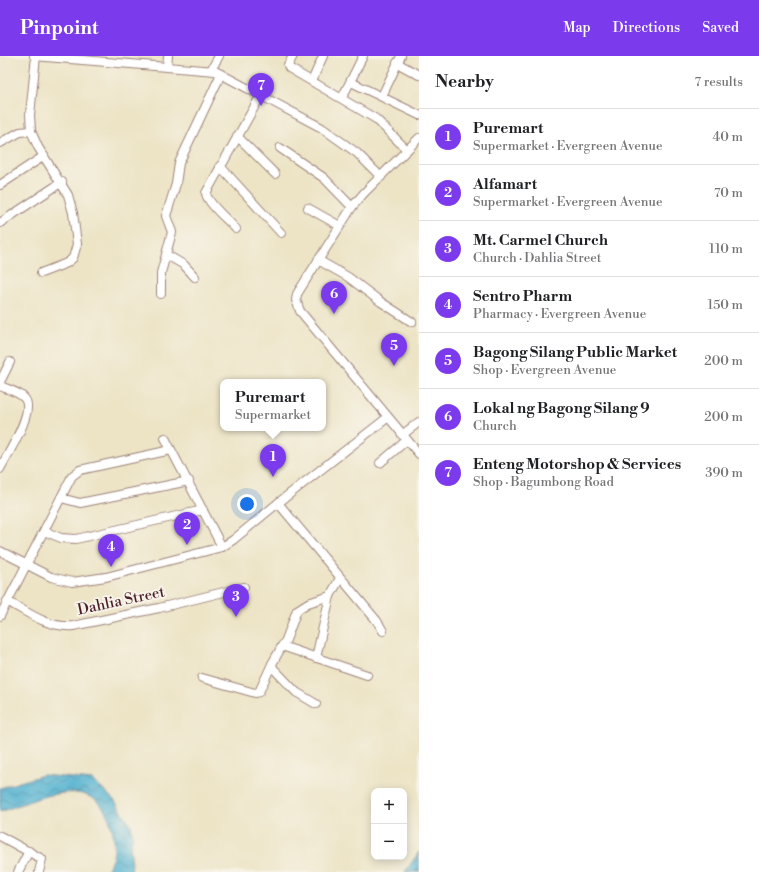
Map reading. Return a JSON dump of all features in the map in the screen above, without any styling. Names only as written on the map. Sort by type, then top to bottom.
[{"type":"street","points":[[41,273],[66,263],[72,258],[76,251],[76,234],[73,213],[62,182],[44,156],[31,131],[30,115],[35,56],[211,70],[261,94],[322,128],[357,153],[381,177]]},
{"type":"street","points":[[167,66],[168,56]]},
{"type":"street","points":[[211,70],[219,56]]},
{"type":"street","points":[[293,56],[289,67],[376,119],[407,150]]},
{"type":"street","points":[[312,81],[323,56]]},
{"type":"street","points":[[342,98],[363,56]]},
{"type":"street","points":[[382,96],[399,60],[419,75]]},
{"type":"street","points":[[161,294],[161,272],[167,255],[172,232],[166,216],[176,184],[179,163],[221,74]]},
{"type":"street","points":[[351,82],[419,115]]},
{"type":"street","points":[[236,229],[206,196],[206,193],[261,94]]},
{"type":"street","points":[[0,143],[20,132],[31,131]]},
{"type":"street","points":[[237,136],[274,174]]},
{"type":"street","points":[[419,138],[352,207],[296,298],[300,311],[387,418],[419,454]]},
{"type":"street","points":[[280,148],[324,178],[352,207]]},
{"type":"street","points":[[0,185],[44,156]]},
{"type":"street","points":[[220,166],[280,233]]},
{"type":"street","points":[[0,223],[62,182]]},
{"type":"street","points":[[308,208],[340,226]]},
{"type":"street","points":[[167,255],[184,265],[195,277]]},
{"type":"street","points":[[318,260],[348,277],[381,302],[412,322]]},
{"type":"street","points":[[0,382],[10,362]]},
{"type":"street","points":[[0,386],[23,396],[26,401],[28,412],[0,469]]},
{"type":"street","points":[[0,551],[27,566],[62,580],[87,581],[222,547],[234,540],[278,503],[387,418]]},
{"type":"street","points":[[380,463],[419,422]]},
{"type":"street","points":[[165,438],[189,481],[222,547]]},
{"type":"street","points":[[0,616],[72,476],[80,470],[171,450]]},
{"type":"street","points":[[61,498],[80,503],[189,481]]},
{"type":"street","points":[[278,503],[377,621],[383,631]]},
{"type":"street","points":[[44,531],[61,538],[76,539],[204,510]]},
{"type":"street","points":[[316,658],[330,596],[340,578]]},
{"type":"street","name":"Dahlia Street","points":[[7,601],[50,624],[68,626],[159,608],[244,587]]},
{"type":"street","points":[[202,678],[255,693],[258,692],[286,640],[297,610],[308,603],[330,596]]},
{"type":"street","points":[[282,646],[367,675]]},
{"type":"street","points":[[272,664],[273,668],[296,692],[316,704]]},
{"type":"street","points":[[0,836],[42,859],[39,872]]},
{"type":"street","points":[[18,872],[29,851]]},
{"type":"water","points":[[43,775],[92,780],[114,800],[131,825],[133,838],[130,846],[132,863],[131,872],[106,872],[113,855],[113,831],[103,808],[92,798],[79,793],[63,793],[47,796],[0,812],[0,788]]},
{"type":"water","points":[[419,852],[419,872],[405,872]]},
{"type":"place","name":"Enteng Motorshop & Services","points":[[261,106]]},
{"type":"place","name":"Lokal ng Bagong Silang 9","points":[[334,314]]},
{"type":"place","name":"Bagong Silang Public Market","points":[[394,366]]},
{"type":"place","name":"Puremart","points":[[273,477]]},
{"type":"place","name":"Alfamart","points":[[187,545]]},
{"type":"place","name":"Sentro Pharm","points":[[111,567]]},
{"type":"place","name":"Mt. Carmel Church","points":[[236,617]]}]
